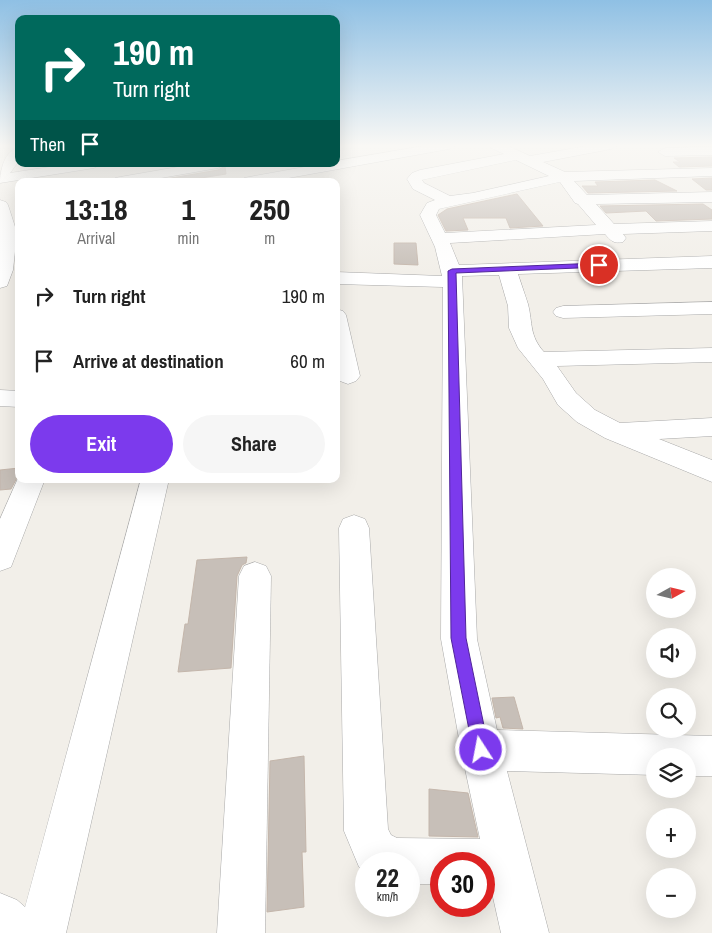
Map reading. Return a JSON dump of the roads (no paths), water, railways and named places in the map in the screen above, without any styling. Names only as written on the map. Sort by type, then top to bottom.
[{"type":"street","points":[[423,189],[448,201]]},
{"type":"street","points":[[514,189],[473,198],[448,201],[433,206],[428,214],[441,238],[452,276],[459,638],[481,750],[525,933]]},
{"type":"street","points":[[572,189],[609,229],[636,263]]},
{"type":"street","points":[[581,200],[712,197]]},
{"type":"street","points":[[1,274],[14,232],[0,204],[15,200]]},
{"type":"street","points":[[441,238],[609,229],[712,226]]},
{"type":"street","points":[[340,278],[452,276],[507,270],[636,263],[712,262]]},
{"type":"street","points":[[507,270],[516,297],[520,328],[529,348],[552,375],[567,400],[586,416],[614,431],[712,471]]},
{"type":"street","points":[[563,312],[712,308]]},
{"type":"street","points":[[340,335],[348,376]]},
{"type":"street","points":[[538,359],[712,356]]},
{"type":"street","points":[[0,398],[15,399]]},
{"type":"street","points":[[614,431],[712,427]]},
{"type":"street","points":[[0,557],[29,483]]},
{"type":"street","points":[[42,933],[154,483]]},
{"type":"street","points":[[354,528],[366,831],[375,851],[392,861],[508,862]]},
{"type":"street","points":[[241,933],[255,576]]},
{"type":"street","points":[[481,750],[712,756]]},
{"type":"street","points":[[0,918],[19,933]]}]
